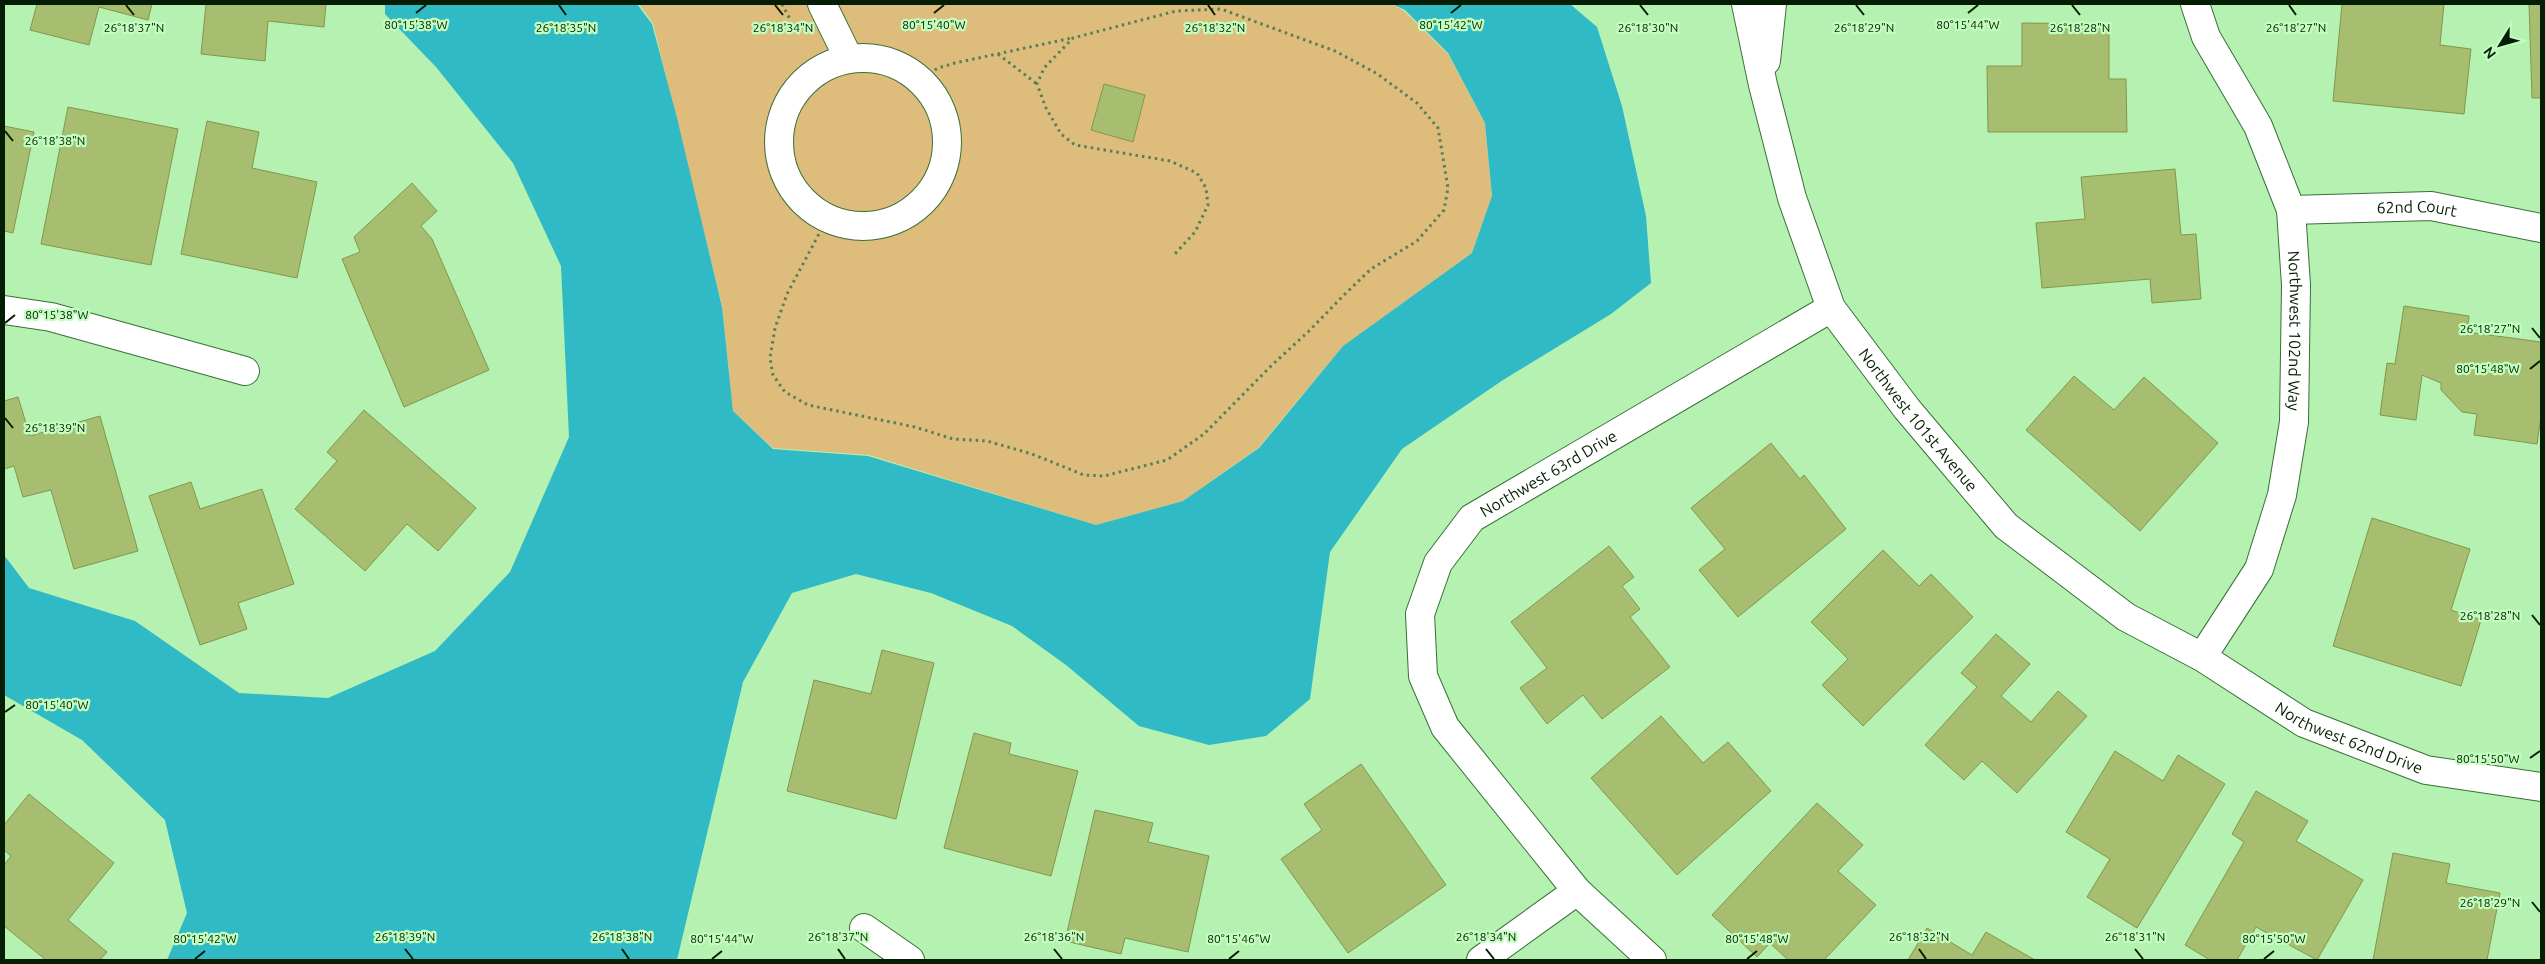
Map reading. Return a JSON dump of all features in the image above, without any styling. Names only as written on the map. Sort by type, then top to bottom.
[{"type":"street","points":[[822,4],[848,57]]},
{"type":"street","name":"Northwest 101st Avenue","points":[[1746,4],[1763,85],[1792,198],[1831,308],[1907,409],[2006,526],[2126,617],[2202,657]]},
{"type":"street","name":"Northwest 101st Avenue","points":[[1763,85],[1772,4]]},
{"type":"street","name":"Northwest 102nd Way","points":[[2195,4],[2206,37],[2258,126],[2291,210],[2296,285],[2294,422],[2282,495],[2259,569],[2202,657]]},
{"type":"street","points":[[848,57],[873,58],[896,65],[918,80],[936,101],[947,125],[949,151],[945,173],[935,189],[920,206],[903,217],[882,225],[863,226],[841,223],[828,217],[801,196],[788,179],[779,158],[777,136],[780,116],[789,98],[803,81],[820,68],[848,57]]},
{"type":"street","name":"62nd Court","points":[[2291,210],[2431,206],[2541,228]]},
{"type":"street","name":"Northwest 63rd Drive","points":[[1652,960],[1577,891],[1446,727],[1423,676],[1420,614],[1438,563],[1472,518],[1831,308]]},
{"type":"street","points":[[4,310],[51,317],[245,370]]},
{"type":"street","name":"Northwest 62nd Drive","points":[[2202,657],[2304,723],[2426,770],[2541,787]]},
{"type":"street","points":[[1482,960],[1577,891]]},
{"type":"street","points":[[864,928],[910,960]]},
{"type":"path","points":[[828,217],[787,294],[775,328],[770,358],[773,375],[784,392],[808,405],[915,426],[953,440],[987,441],[1032,454],[1084,475],[1104,476],[1166,460],[1204,434],[1342,296],[1371,270],[1417,241],[1444,210],[1448,188],[1438,128],[1417,103],[1376,73],[1334,51],[1221,9],[1176,11],[1073,38],[955,63],[938,68],[918,80]]},
{"type":"path","points":[[1037,84],[1044,68],[1073,38]]},
{"type":"path","points":[[998,54],[1037,84],[1046,108],[1062,134],[1075,145],[1170,161],[1197,173],[1206,188],[1208,205],[1196,232],[1172,256]]},
{"type":"shaded area","points":[[639,4],[1391,4],[1404,11],[1448,54],[1485,123],[1492,197],[1472,253],[1343,346],[1258,448],[1183,501],[1096,525],[869,455],[773,448],[733,411],[722,306],[653,23]]},
{"type":"water","points":[[385,4],[637,4],[652,24],[677,118],[722,307],[733,411],[773,449],[868,456],[1096,525],[1183,501],[1259,448],[1343,346],[1472,253],[1492,196],[1485,123],[1448,53],[1405,10],[1392,4],[1570,4],[1597,27],[1622,106],[1646,216],[1651,283],[1611,314],[1503,380],[1402,449],[1330,552],[1310,699],[1266,736],[1209,745],[1139,726],[1066,665],[1012,626],[931,593],[856,574],[792,593],[743,682],[677,960],[167,960],[187,913],[165,820],[82,740],[4,695],[4,555],[29,588],[135,621],[239,693],[328,698],[435,651],[510,572],[569,437],[561,266],[513,163],[436,67],[385,14]]},
{"type":"building","points":[[37,4],[152,4],[148,20],[99,7],[89,45],[30,30]]},
{"type":"building","points":[[206,4],[326,4],[324,27],[268,21],[265,61],[201,54]]},
{"type":"building","points":[[2342,4],[2444,4],[2440,45],[2471,49],[2464,114],[2333,101]]},
{"type":"building","points":[[2529,4],[2541,4],[2541,98],[2532,98]]},
{"type":"building","points":[[2022,23],[2109,24],[2109,79],[2126,79],[2127,132],[1988,132],[1987,66],[2022,66]]},
{"type":"building","points":[[1104,84],[1145,95],[1133,142],[1091,130]]},
{"type":"building","points":[[68,107],[178,129],[151,265],[41,244]]},
{"type":"building","points":[[207,121],[259,132],[252,168],[317,182],[297,278],[181,254]]},
{"type":"building","points":[[4,126],[34,132],[13,233],[4,231]]},
{"type":"building","points":[[2175,169],[2181,235],[2196,234],[2201,299],[2152,303],[2150,279],[2042,288],[2036,223],[2085,219],[2081,177]]},
{"type":"building","points":[[412,183],[437,211],[421,226],[432,239],[489,370],[404,407],[342,259],[360,252],[354,237]]},
{"type":"building","points":[[2404,306],[2469,316],[2467,332],[2541,342],[2541,417],[2537,444],[2474,435],[2477,414],[2462,412],[2441,390],[2441,383],[2422,375],[2416,420],[2380,415],[2387,363],[2395,364]]},
{"type":"building","points":[[2074,376],[2114,410],[2144,377],[2218,443],[2140,531],[2026,430]]},
{"type":"building","points":[[18,397],[30,436],[100,416],[138,551],[74,569],[51,490],[23,497],[14,466],[4,469],[4,401]]},
{"type":"building","points":[[364,410],[476,508],[438,551],[407,524],[365,571],[295,509],[337,461],[327,452]]},
{"type":"building","points":[[1771,443],[1800,479],[1804,475],[1846,529],[1738,617],[1699,570],[1725,549],[1691,508]]},
{"type":"building","points":[[191,482],[200,509],[262,489],[294,584],[238,603],[247,629],[200,645],[149,496]]},
{"type":"building","points":[[2372,518],[2470,549],[2451,610],[2481,620],[2461,686],[2333,646]]},
{"type":"building","points":[[1609,546],[1634,577],[1622,586],[1640,609],[1630,617],[1670,667],[1602,719],[1583,695],[1547,724],[1520,688],[1547,668],[1511,622]]},
{"type":"building","points":[[1883,550],[1919,586],[1931,574],[1973,617],[1863,726],[1822,685],[1848,659],[1811,622]]},
{"type":"building","points":[[1996,634],[2030,664],[2001,696],[2031,722],[2058,691],[2087,716],[2017,793],[1982,761],[1964,780],[1925,745],[1977,687],[1961,673]]},
{"type":"building","points":[[882,650],[934,663],[896,819],[787,791],[814,680],[871,694]]},
{"type":"building","points":[[1661,716],[1703,763],[1728,742],[1771,791],[1677,875],[1591,778]]},
{"type":"building","points":[[974,733],[1011,743],[1009,754],[1078,771],[1051,876],[944,848]]},
{"type":"building","points":[[2115,751],[2163,781],[2178,755],[2225,784],[2137,928],[2087,897],[2110,859],[2066,832]]},
{"type":"building","points":[[1361,764],[1446,885],[1348,953],[1281,859],[1322,830],[1304,804]]},
{"type":"building","points":[[2256,791],[2308,821],[2296,841],[2363,880],[2317,960],[2256,927],[2237,960],[2210,960],[2185,945],[2244,842],[2232,834]]},
{"type":"building","points":[[29,794],[114,863],[68,920],[107,952],[100,960],[46,960],[4,926],[4,865],[11,856],[4,850],[4,825]]},
{"type":"building","points":[[1817,803],[1863,845],[1838,871],[1876,905],[1824,960],[1788,960],[1770,943],[1757,957],[1712,915]]},
{"type":"building","points":[[1095,810],[1153,823],[1148,842],[1209,856],[1188,952],[1125,938],[1121,954],[1065,941]]},
{"type":"building","points":[[2393,853],[2450,864],[2446,883],[2500,893],[2487,960],[2373,960]]},
{"type":"building","points":[[1927,928],[1972,955],[1986,932],[2035,960],[1908,960]]}]
